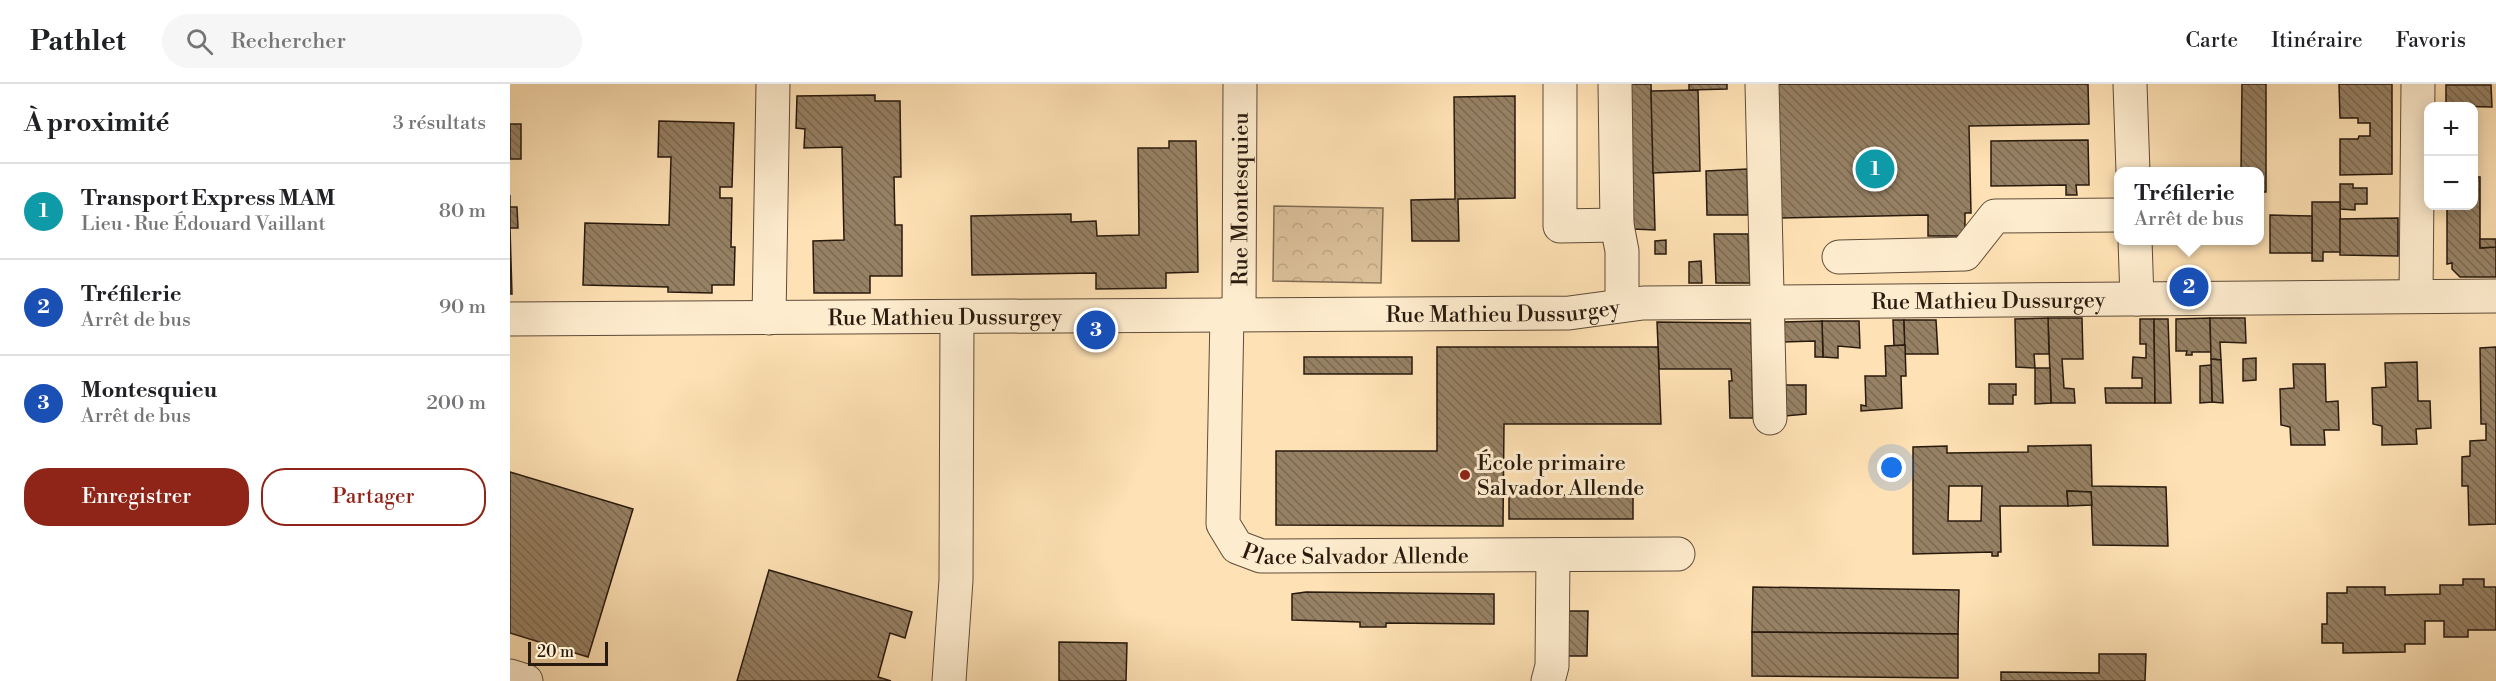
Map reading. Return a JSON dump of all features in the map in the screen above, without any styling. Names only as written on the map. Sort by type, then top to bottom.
[{"type":"street","points":[[769,318],[773,84]]},
{"type":"street","name":"Rue Montesquieu","points":[[1233,315],[1240,84]]},
{"type":"street","points":[[1560,84],[1560,226],[1617,225]]},
{"type":"street","points":[[1615,84],[1617,225],[1622,250],[1622,305]]},
{"type":"street","points":[[1762,84],[1770,418]]},
{"type":"street","points":[[2130,84],[2133,167]]},
{"type":"street","points":[[2416,296],[2418,84]]},
{"type":"street","points":[[1839,257],[1965,254],[1995,216],[2114,215]]},
{"type":"street","points":[[2135,245],[2136,299]]},
{"type":"street","name":"Rue Mathieu Dussurgey","points":[[510,319],[1569,313],[1622,305],[2496,296]]},
{"type":"street","name":"Place Salvador Allende","points":[[1233,315],[1223,524],[1237,547],[1261,556],[1678,554]]},
{"type":"street","points":[[949,681],[956,580],[957,317]]},
{"type":"street","points":[[1548,681],[1552,666],[1553,555]]},
{"type":"street","points":[[510,676],[526,681]]},
{"type":"green space","points":[[1274,206],[1383,208],[1381,283],[1273,281]]},
{"type":"building","points":[[1629,84],[1651,84],[1655,230],[1633,229]]},
{"type":"building","points":[[1689,84],[1727,84],[1727,89],[1689,90]]},
{"type":"building","points":[[1776,84],[2088,84],[2089,124],[1969,126],[1971,213],[1965,213],[1965,236],[1928,236],[1928,215],[1781,218]]},
{"type":"building","points":[[2242,84],[2266,84],[2266,192],[2264,192],[2264,167],[2241,167]]},
{"type":"building","points":[[2339,84],[2392,84],[2392,174],[2340,175],[2340,139],[2370,136],[2370,123],[2358,123],[2358,118],[2340,118]]},
{"type":"building","points":[[2446,85],[2491,85],[2492,107],[2478,107],[2478,102],[2446,102]]},
{"type":"building","points":[[1698,90],[1700,171],[1653,173],[1651,91]]},
{"type":"building","points":[[875,95],[875,101],[900,101],[901,177],[894,177],[895,225],[902,225],[902,276],[870,276],[870,293],[814,293],[813,241],[844,240],[842,147],[804,148],[805,129],[796,128],[797,96]]},
{"type":"building","points":[[1515,96],[1515,198],[1458,199],[1459,241],[1412,241],[1411,200],[1455,199],[1454,97]]},
{"type":"building","points":[[659,121],[734,123],[732,187],[720,187],[720,198],[732,198],[731,247],[735,247],[734,285],[712,285],[712,293],[668,292],[668,287],[583,285],[585,223],[669,225],[671,157],[658,157]]},
{"type":"building","points":[[510,124],[521,124],[521,159],[510,159]]},
{"type":"building","points":[[2088,140],[2089,185],[2076,185],[2077,195],[2066,195],[2066,185],[1991,186],[1991,141]]},
{"type":"building","points":[[1169,141],[1196,141],[1198,272],[1166,273],[1166,288],[1096,289],[1096,273],[972,275],[971,216],[1071,214],[1071,222],[1096,221],[1097,236],[1139,235],[1138,148],[1169,148]]},
{"type":"building","points":[[1747,169],[1748,215],[1707,215],[1706,171]]},
{"type":"building","points":[[2478,177],[2480,177],[2480,248],[2496,247],[2496,277],[2460,277],[2452,269],[2452,263],[2447,264],[2447,210],[2478,210]]},
{"type":"building","points":[[2340,184],[2353,184],[2353,188],[2367,188],[2367,204],[2355,204],[2355,210],[2340,209]]},
{"type":"building","points":[[2312,202],[2340,202],[2341,252],[2323,252],[2323,261],[2312,261]]},
{"type":"building","points":[[510,207],[517,207],[518,228],[510,228]]},
{"type":"building","points":[[2270,215],[2312,216],[2312,253],[2270,253]]},
{"type":"building","points":[[2398,218],[2398,256],[2340,255],[2340,219]]},
{"type":"building","points":[[510,228],[512,294],[510,294]]},
{"type":"building","points":[[1714,234],[1748,234],[1750,283],[1716,283]]},
{"type":"building","points":[[2480,239],[2496,239],[2496,247],[2480,248]]},
{"type":"building","points":[[1666,240],[1666,254],[1655,254],[1655,241]]},
{"type":"building","points":[[1701,261],[1702,283],[1689,283],[1689,262]]},
{"type":"building","points":[[2048,318],[2082,318],[2083,359],[2062,359],[2064,388],[2074,389],[2075,403],[2051,403]]},
{"type":"building","points":[[2048,318],[2049,354],[2034,354],[2035,368],[2016,367],[2015,319]]},
{"type":"building","points":[[2210,318],[2211,352],[2192,352],[2192,355],[2186,355],[2187,351],[2176,351],[2176,319]]},
{"type":"building","points":[[2210,318],[2245,318],[2246,343],[2220,342],[2221,360],[2211,359]]},
{"type":"building","points":[[2140,319],[2154,319],[2155,403],[2106,403],[2105,388],[2142,388],[2142,378],[2132,378],[2133,357],[2146,358],[2146,344],[2140,344]]},
{"type":"building","points":[[2154,319],[2168,319],[2171,403],[2155,403]]},
{"type":"building","points":[[1893,320],[1904,320],[1905,345],[1894,346]]},
{"type":"building","points":[[1904,320],[1936,320],[1938,354],[1905,354]]},
{"type":"building","points":[[1822,321],[1859,321],[1860,348],[1838,346],[1838,358],[1823,357]]},
{"type":"building","points":[[1822,321],[1823,357],[1815,357],[1815,341],[1783,342],[1783,322]]},
{"type":"building","points":[[1657,322],[1751,323],[1753,418],[1730,418],[1731,369],[1659,369]]},
{"type":"building","points":[[1905,345],[1906,376],[1901,376],[1902,408],[1861,411],[1861,405],[1866,406],[1865,376],[1886,376],[1885,346]]},
{"type":"building","points":[[1437,347],[1658,347],[1661,424],[1504,424],[1503,526],[1276,525],[1276,451],[1437,451]]},
{"type":"building","points":[[2496,347],[2496,524],[2469,525],[2468,486],[2462,486],[2462,457],[2470,456],[2470,441],[2486,440],[2486,424],[2481,424],[2480,348]]},
{"type":"building","points":[[1304,357],[1412,357],[1412,374],[1304,374]]},
{"type":"building","points":[[2256,358],[2256,380],[2243,381],[2243,359]]},
{"type":"building","points":[[2211,359],[2221,360],[2223,403],[2212,402]]},
{"type":"building","points":[[2417,362],[2418,401],[2430,401],[2431,428],[2416,429],[2417,444],[2382,445],[2382,426],[2373,424],[2372,388],[2386,387],[2385,363]]},
{"type":"building","points":[[2293,364],[2325,364],[2326,402],[2338,401],[2339,430],[2324,430],[2325,445],[2291,445],[2290,427],[2281,425],[2280,389],[2294,388]]},
{"type":"building","points":[[2211,365],[2212,402],[2200,403],[2200,366]]},
{"type":"building","points":[[2035,368],[2050,368],[2051,403],[2035,404]]},
{"type":"building","points":[[1989,384],[2016,384],[2013,404],[1989,404]]},
{"type":"building","points":[[1784,385],[1806,385],[1806,414],[1785,416]]},
{"type":"building","points":[[2091,445],[2092,486],[2166,487],[2168,546],[2093,545],[2091,492],[2067,491],[2068,506],[2000,506],[2001,552],[1998,552],[1998,556],[1992,556],[1992,552],[1913,554],[1913,447],[1947,446],[1947,453],[2028,452],[2028,446]],"holes":[[[1949,486],[1982,486],[1981,521],[1948,521]]]},
{"type":"building","points":[[510,472],[633,509],[588,657],[510,633]]},
{"type":"building","points":[[2067,491],[2091,492],[2092,505],[2068,506]]},
{"type":"building","points":[[1509,495],[1633,495],[1633,519],[1509,519]]},
{"type":"building","points":[[769,570],[912,612],[905,638],[890,633],[878,677],[891,681],[737,681]]},
{"type":"building","points":[[2463,579],[2484,579],[2484,587],[2496,587],[2496,630],[2468,630],[2468,637],[2444,637],[2444,621],[2425,621],[2425,644],[2405,644],[2405,652],[2343,653],[2343,643],[2322,643],[2322,624],[2327,624],[2327,593],[2347,593],[2347,587],[2385,587],[2385,595],[2440,594],[2440,585],[2463,585]]},
{"type":"building","points":[[1753,587],[1959,590],[1958,634],[1752,632]]},
{"type":"building","points":[[1306,592],[1494,594],[1494,624],[1386,623],[1386,627],[1360,627],[1360,622],[1292,620],[1292,594]]},
{"type":"building","points":[[1567,611],[1588,611],[1587,656],[1567,656]]},
{"type":"building","points":[[1752,632],[1958,634],[1958,678],[1752,676]]},
{"type":"building","points":[[1059,642],[1127,643],[1126,681],[1059,681]]},
{"type":"building","points":[[2099,654],[2146,654],[2145,681],[2001,681],[2001,672],[2099,673]]},
{"type":"place","name":"Transport Express MAM","points":[[1875,169]]},
{"type":"place","name":"Tréfilerie","points":[[2189,287]]},
{"type":"place","name":"Montesquieu","points":[[1096,330]]},
{"type":"place","name":"École primaire Salvador Allende","points":[[1465,475]]}]
